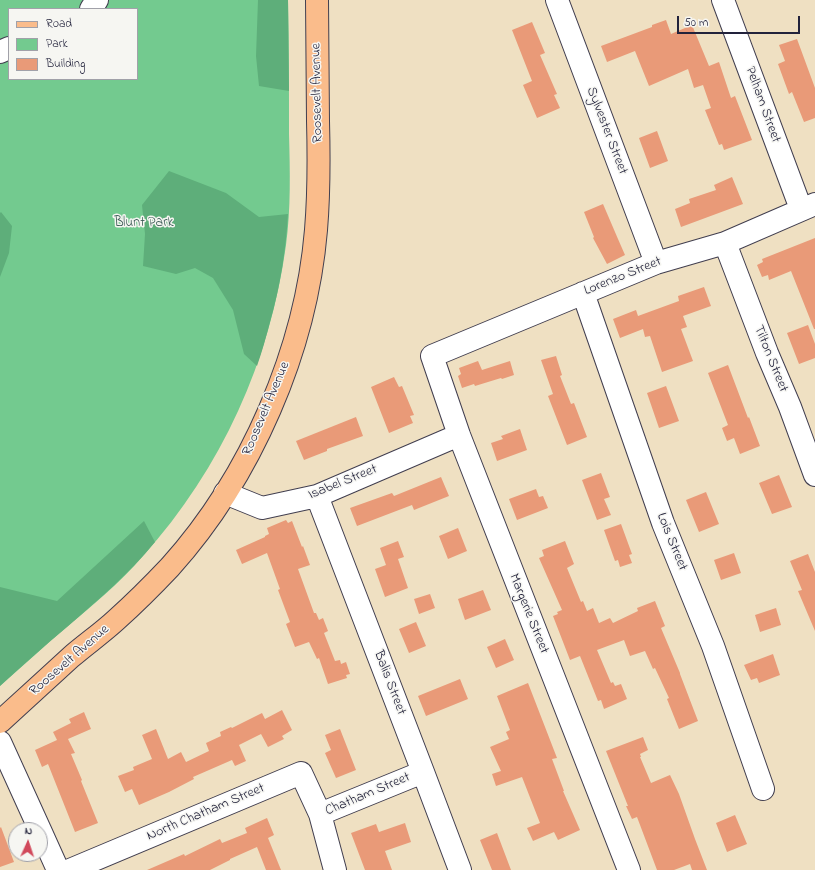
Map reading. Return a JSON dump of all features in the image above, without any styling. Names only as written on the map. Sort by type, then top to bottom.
[{"type":"main road","name":"Roosevelt Avenue","points":[[0,722],[73,656],[140,599],[188,546],[207,520],[242,466],[279,386],[305,305],[310,280],[316,231],[318,181],[317,0]]},
{"type":"street","name":"Sylvester Street","points":[[556,0],[656,263]]},
{"type":"street","name":"Pelham Street","points":[[723,0],[808,206]]},
{"type":"street","name":"Lorenzo Street","points":[[432,356],[656,263],[725,243],[808,206]]},
{"type":"street","name":"Tilton Street","points":[[725,243],[767,353],[790,407],[815,475]]},
{"type":"street","name":"Lois Street","points":[[583,293],[663,523],[713,646],[763,789]]},
{"type":"street","name":"Margerie Street","points":[[432,356],[459,435],[629,870]]},
{"type":"street","name":"Isabel Street","points":[[225,493],[262,508],[317,496],[459,435]]},
{"type":"street","name":"Balis Street","points":[[317,496],[460,870]]},
{"type":"street","points":[[0,742],[36,822]]},
{"type":"street","name":"Chatham Street","points":[[335,870],[320,814],[423,772]]},
{"type":"street","name":"North Chatham Street","points":[[70,870],[301,773],[320,814]]},
{"type":"street","points":[[48,848],[58,870]]},
{"type":"green space","name":"Blunt Park","points":[[0,0],[288,0],[289,217],[279,288],[255,371],[219,450],[196,487],[171,522],[126,575],[0,686]]},
{"type":"green space","points":[[258,0],[288,0],[289,91],[259,86],[256,56]]},
{"type":"green space","points":[[169,171],[226,193],[259,217],[288,214],[280,282],[274,309],[257,366],[244,354],[233,310],[213,278],[195,268],[176,274],[143,266],[145,234],[142,205]]},
{"type":"green space","points":[[1,212],[12,226],[9,253],[0,277],[0,213]]},
{"type":"green space","points":[[144,521],[155,542],[145,554],[102,597],[0,686],[0,587],[57,601]]},
{"type":"building","points":[[666,20],[671,34],[692,25],[709,66],[719,62],[731,98],[735,96],[752,140],[724,150],[722,144],[719,145],[705,110],[711,108],[703,85],[694,88],[688,69],[649,86],[635,51],[607,62],[601,46],[652,27],[652,25]]},
{"type":"building","points":[[532,22],[545,53],[540,55],[557,94],[554,95],[560,108],[537,118],[523,85],[532,81],[512,30]]},
{"type":"building","points":[[797,39],[815,88],[815,118],[804,122],[792,92],[789,94],[778,64],[785,61],[779,45]]},
{"type":"building","points":[[657,131],[668,161],[650,168],[639,138]]},
{"type":"building","points":[[732,177],[743,204],[681,227],[675,209],[690,203],[689,199],[716,190],[714,185]]},
{"type":"building","points":[[603,204],[625,255],[607,264],[593,238],[594,237],[584,212]]},
{"type":"building","points":[[815,238],[814,329],[791,271],[769,280],[768,275],[762,277],[757,265],[763,262],[762,259]]},
{"type":"building","points":[[704,287],[711,306],[683,316],[687,327],[681,329],[693,361],[662,372],[650,336],[645,337],[643,329],[620,338],[613,319],[636,310],[638,316],[679,301],[678,296]]},
{"type":"building","points":[[808,325],[815,344],[815,358],[799,364],[787,333]]},
{"type":"building","points":[[556,356],[562,375],[560,376],[571,404],[574,403],[587,437],[567,445],[548,396],[553,394],[541,360]]},
{"type":"building","points":[[478,361],[482,370],[510,361],[514,375],[475,386],[474,384],[462,388],[458,376],[461,374],[459,368]]},
{"type":"building","points":[[728,365],[760,446],[740,454],[734,438],[727,441],[722,428],[728,425],[708,373]]},
{"type":"building","points":[[394,377],[399,387],[402,386],[414,415],[410,416],[413,423],[389,433],[371,387]]},
{"type":"building","points":[[666,386],[679,421],[659,428],[647,393]]},
{"type":"building","points":[[356,417],[363,436],[327,449],[327,451],[304,460],[296,441]]},
{"type":"building","points":[[520,429],[527,450],[497,461],[491,443],[503,439],[501,436]]},
{"type":"building","points":[[601,473],[610,497],[604,499],[611,515],[597,520],[582,480]]},
{"type":"building","points":[[779,475],[792,507],[772,514],[759,483]]},
{"type":"building","points":[[441,477],[449,496],[414,510],[412,505],[357,526],[350,508],[392,493],[394,496]]},
{"type":"building","points":[[536,489],[539,497],[543,496],[548,508],[517,520],[509,499]]},
{"type":"building","points":[[706,492],[719,524],[699,532],[686,500]]},
{"type":"building","points":[[286,520],[288,523],[292,521],[310,565],[298,569],[314,613],[316,613],[319,620],[323,618],[328,631],[324,633],[335,661],[340,660],[341,664],[346,662],[350,674],[346,675],[347,678],[328,684],[319,658],[317,659],[309,642],[295,647],[286,624],[290,622],[278,590],[280,589],[267,553],[242,564],[236,550],[265,537],[269,534],[267,528]]},
{"type":"building","points":[[621,524],[632,554],[629,555],[632,563],[620,567],[618,560],[615,561],[604,530]]},
{"type":"building","points":[[458,528],[467,551],[448,559],[439,536]]},
{"type":"building","points":[[398,541],[404,557],[398,559],[408,588],[385,597],[375,569],[386,565],[380,548]]},
{"type":"building","points":[[565,541],[574,564],[567,568],[581,602],[583,601],[587,611],[593,608],[599,623],[610,618],[613,623],[638,611],[637,608],[655,601],[665,626],[661,628],[698,721],[679,729],[667,699],[669,698],[645,651],[630,656],[624,640],[597,650],[611,683],[613,682],[615,686],[621,684],[627,699],[604,709],[601,700],[598,701],[580,656],[570,660],[553,616],[562,610],[539,558],[544,556],[542,550]]},
{"type":"building","points":[[734,553],[741,573],[721,580],[714,560]]},
{"type":"building","points":[[808,554],[815,572],[815,631],[798,591],[802,590],[790,561]]},
{"type":"building","points":[[483,590],[491,610],[465,620],[458,599]]},
{"type":"building","points":[[430,594],[435,608],[419,614],[414,599]]},
{"type":"building","points":[[776,608],[781,625],[760,632],[755,615]]},
{"type":"building","points":[[416,622],[426,646],[409,653],[399,629]]},
{"type":"building","points":[[505,639],[514,660],[496,668],[487,647]]},
{"type":"building","points":[[773,654],[780,675],[759,683],[757,678],[751,680],[744,665]]},
{"type":"building","points":[[460,679],[468,699],[426,716],[418,696]]},
{"type":"building","points":[[528,683],[557,758],[552,759],[563,791],[580,830],[558,840],[554,832],[533,841],[527,828],[540,823],[522,777],[496,786],[492,774],[501,771],[490,747],[509,739],[506,732],[510,730],[497,696]]},
{"type":"building","points":[[282,710],[292,730],[282,736],[284,739],[268,747],[261,734],[239,745],[246,761],[235,766],[232,760],[193,777],[194,779],[169,792],[139,805],[132,789],[125,792],[118,776],[134,770],[133,767],[152,759],[142,735],[156,729],[168,759],[181,752],[186,762],[209,751],[206,743],[221,736],[220,732],[231,727],[232,728],[262,713],[265,719]]},
{"type":"building","points":[[84,712],[91,729],[68,739],[75,753],[71,754],[98,823],[75,832],[48,764],[42,767],[35,750],[57,740],[53,732],[71,723],[69,719]]},
{"type":"building","points":[[340,729],[356,770],[336,778],[325,753],[331,750],[325,735]]},
{"type":"building","points":[[643,737],[648,750],[640,754],[640,757],[651,783],[670,775],[679,794],[707,870],[692,870],[690,864],[674,870],[657,870],[637,817],[632,819],[606,751]]},
{"type":"building","points":[[735,815],[747,844],[727,852],[716,823]]},
{"type":"building","points":[[267,818],[274,835],[268,838],[281,870],[266,870],[257,847],[210,870],[147,870],[184,854],[185,856],[220,839],[222,843],[247,833],[245,828]]},
{"type":"building","points":[[405,823],[411,842],[385,851],[392,870],[365,870],[351,833],[376,824],[379,832]]},
{"type":"building","points":[[1,827],[8,846],[8,862],[14,862],[0,867]]},
{"type":"building","points":[[497,833],[511,870],[492,870],[480,840]]}]
